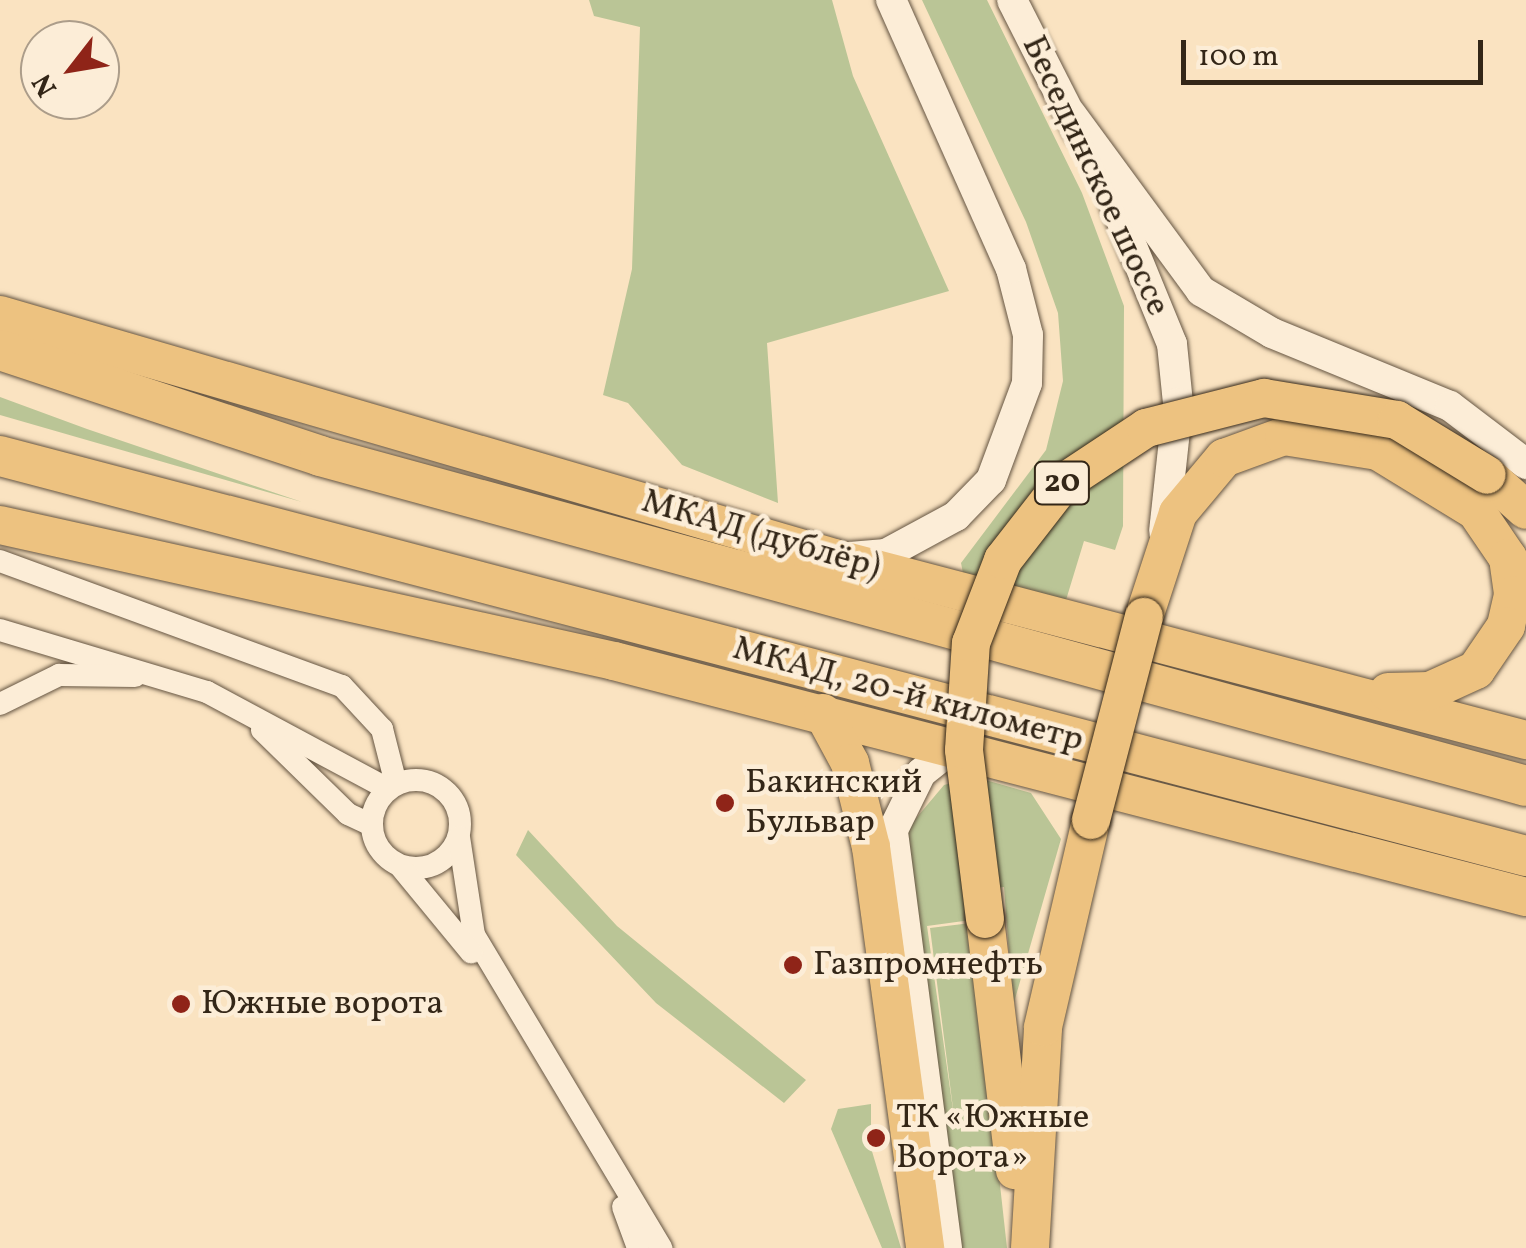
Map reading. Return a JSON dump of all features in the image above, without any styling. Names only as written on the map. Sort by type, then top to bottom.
[{"type":"highway","name":"МКАД, 20-й километр","points":[[0,350],[320,456],[1526,786]]},
{"type":"highway","name":"МКАД, 20-й километр","points":[[0,456],[1526,856]]},
{"type":"main road","name":"МКАД (дублёр)","points":[[0,315],[834,558],[1526,740]]},
{"type":"main road","name":"20","points":[[1029,1248],[964,750],[971,643],[1004,560],[1062,483],[1146,428],[1264,398],[1397,420],[1487,475],[1526,510]]},
{"type":"main road","points":[[1160,549],[1202,477],[1256,441],[1342,442],[1448,488],[1508,558],[1513,595],[1493,651],[1430,691],[1345,690]]},
{"type":"main road","points":[[0,525],[823,713],[1526,897]]},
{"type":"main road","name":"Бесединское шоссе","points":[[1029,1248],[1036,1118],[1050,990],[1160,549]]},
{"type":"main road","points":[[823,713],[850,763],[871,847],[925,1248]]},
{"type":"main road","name":"Бесединское шоссе","points":[[1036,1118],[1053,1248]]},
{"type":"street","points":[[834,558],[886,554],[956,516],[990,480],[1027,383],[1028,334],[1012,269],[891,0]]},
{"type":"street","name":"Бесединское шоссе","points":[[1012,0],[1071,114],[1172,344],[1176,446],[1160,549]]},
{"type":"street","points":[[1071,114],[1201,291],[1272,333],[1450,406],[1526,464]]},
{"type":"street","points":[[0,560],[342,686],[382,730],[392,787],[372,825],[380,850],[400,866],[465,940],[634,1224],[638,1248]]},
{"type":"street","points":[[0,649],[11,633],[167,677],[238,706],[392,787],[418,780],[449,794],[474,936],[662,1248]]},
{"type":"street","points":[[0,704],[59,675],[167,677]]},
{"type":"street","points":[[238,706],[348,814],[372,825]]},
{"type":"street","points":[[946,1248],[893,830],[921,773],[955,746]]},
{"type":"street","points":[[400,866],[438,864],[459,836]]},
{"type":"green space","points":[[589,0],[832,0],[853,76],[949,291],[767,343],[778,503],[682,465],[628,403],[603,395],[632,269],[640,27],[594,16]]},
{"type":"green space","points":[[922,0],[987,0],[1082,193],[1124,306],[1123,526],[1115,550],[1084,541],[1066,600],[963,573],[961,563],[1046,450],[1063,381],[1058,313],[1026,222]]},
{"type":"green space","points":[[0,397],[87,429],[302,502],[0,415]]},
{"type":"green space","points":[[975,777],[1031,793],[1061,839],[1013,1006],[1004,887],[968,891],[971,920],[927,926],[955,1124],[930,928],[971,923],[1007,1248],[955,1248],[907,829],[944,785]]},
{"type":"green space","points":[[528,830],[617,926],[806,1080],[784,1103],[656,1003],[516,855]]},
{"type":"green space","points":[[871,1104],[871,1148],[901,1248],[882,1248],[831,1129],[838,1109]]},
{"type":"place","name":"Бакинский Бульвар","points":[[725,803]]},
{"type":"place","name":"Газпромнефть","points":[[793,965]]},
{"type":"place","name":"Южные ворота","points":[[181,1004]]},
{"type":"place","name":"ТК «Южные Ворота»","points":[[876,1138]]}]
